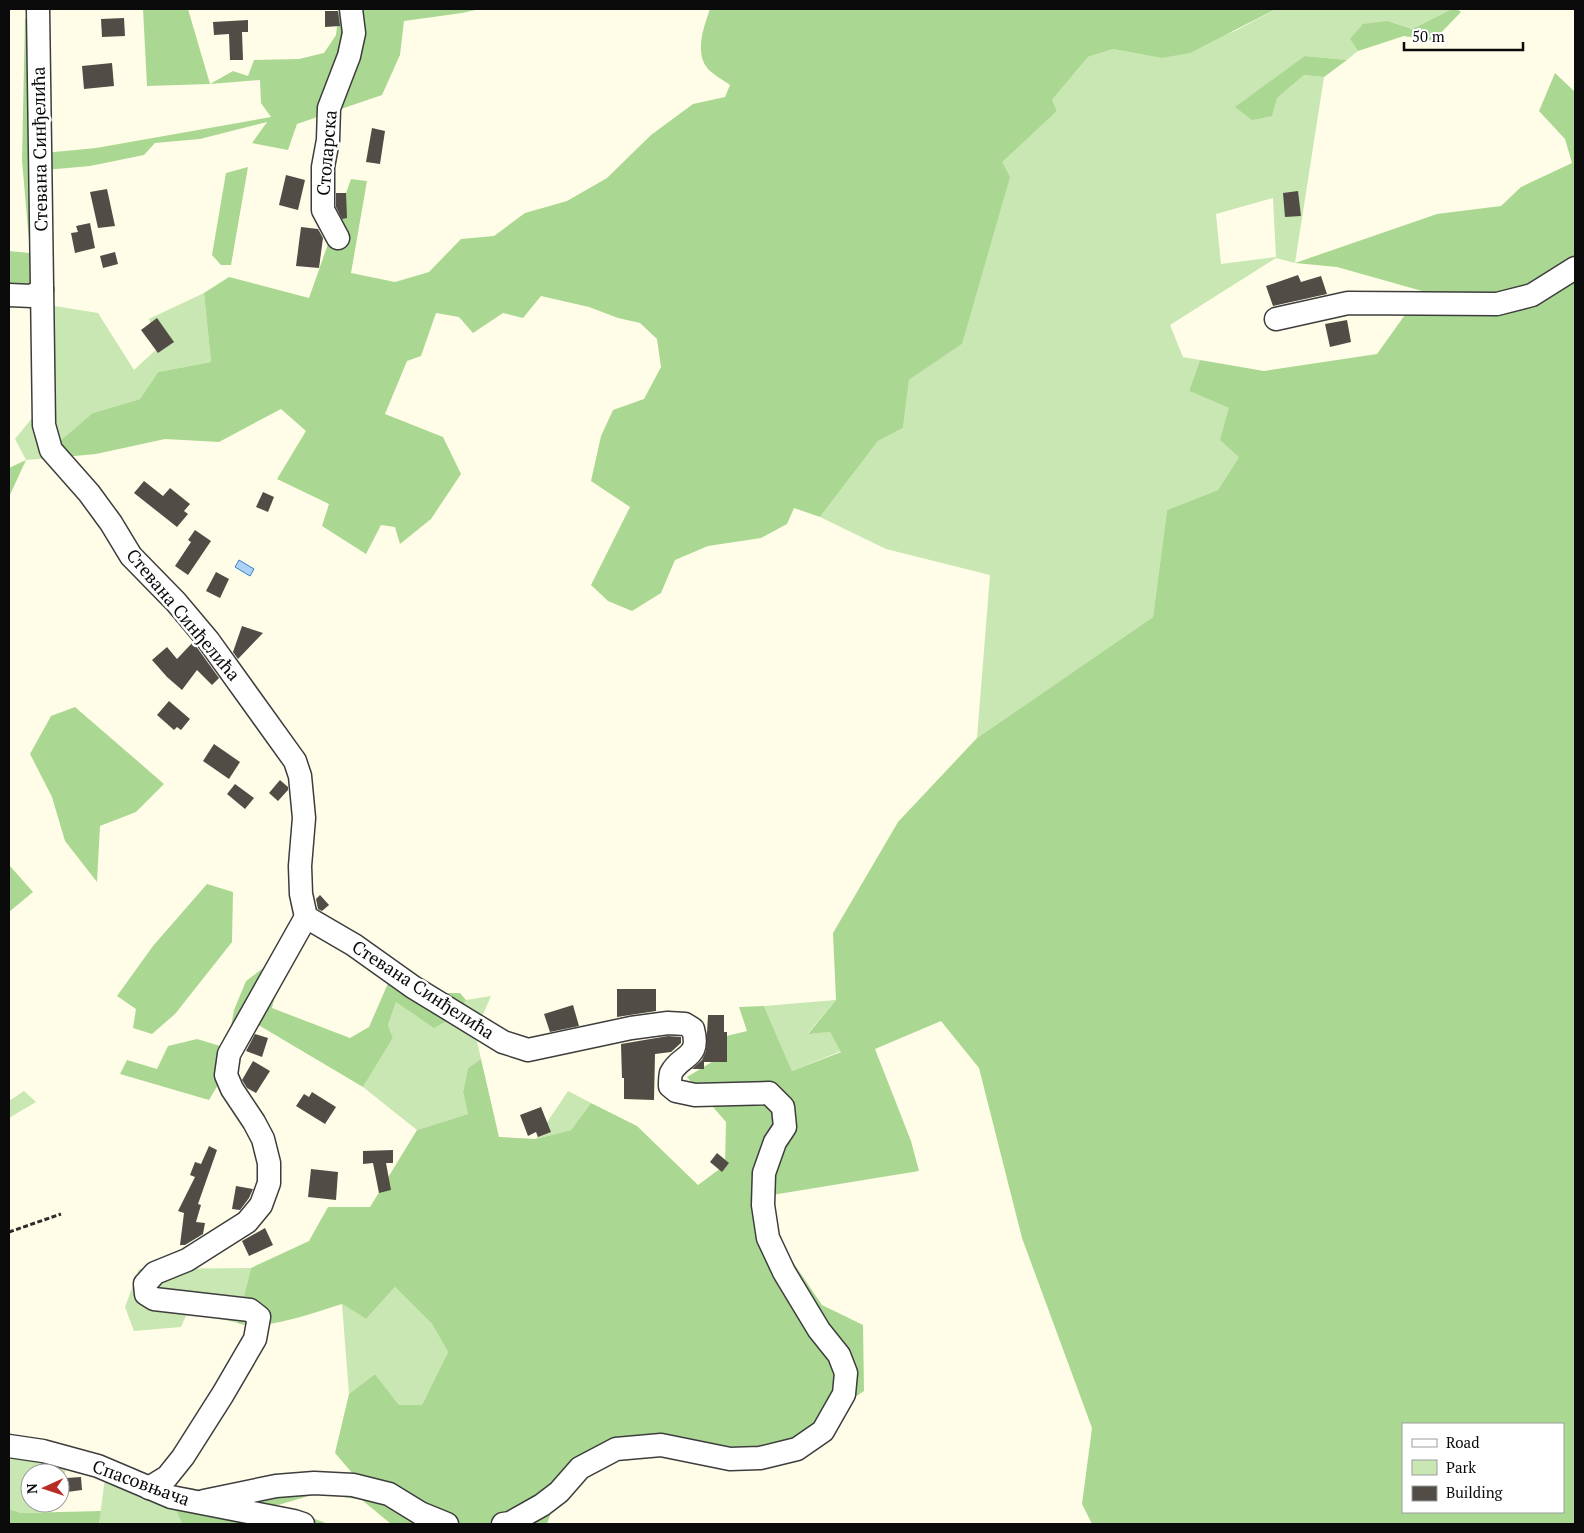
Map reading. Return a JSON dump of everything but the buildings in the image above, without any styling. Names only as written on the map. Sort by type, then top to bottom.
[{"type":"street","name":"Стевана Синђелића","points":[[38,9],[44,425],[51,450],[106,515],[131,556],[176,602],[208,640],[295,761],[300,776],[304,818],[300,866],[301,894],[306,918],[354,945],[413,987],[503,1042],[528,1050],[631,1028],[668,1023],[685,1024],[693,1029],[695,1038],[692,1053],[671,1074],[670,1086],[676,1091],[695,1096],[769,1093],[783,1107],[785,1127],[775,1142],[764,1173],[763,1205],[768,1238],[784,1272],[819,1330],[839,1355],[846,1373],[844,1394],[823,1431],[797,1449],[760,1458],[730,1459],[661,1445],[616,1449],[580,1468],[559,1492],[542,1505],[510,1523],[503,1524]]},
{"type":"street","name":"Столарска","points":[[338,238],[323,210],[323,168],[328,140],[329,108],[349,56],[354,33],[351,9]]},
{"type":"street","points":[[1276,319],[1348,303],[1497,304],[1532,294],[1575,268]]},
{"type":"street","points":[[9,295],[32,296],[42,290]]},
{"type":"street","points":[[149,1488],[167,1477],[183,1457],[223,1394],[254,1339],[259,1317],[250,1310],[154,1299],[146,1294],[145,1284],[155,1272],[186,1260],[247,1222],[262,1205],[269,1183],[269,1163],[263,1139],[232,1089],[226,1075],[229,1054],[306,918]]},
{"type":"street","name":"Спасовњача","points":[[9,1446],[43,1451],[98,1466],[171,1498],[294,1520],[303,1524]]},
{"type":"street","points":[[195,1503],[276,1486],[314,1483],[353,1485],[389,1494],[420,1513],[447,1524]]},
{"type":"path","points":[[9,1232],[60,1214]]},
{"type":"green space","points":[[143,9],[188,9],[210,84],[147,86]]},
{"type":"green space","points":[[339,9],[480,9],[404,21],[400,55],[382,95],[297,124],[288,150],[252,143],[267,122],[200,139],[155,143],[144,155],[90,166],[45,170],[48,305],[9,302],[9,251],[30,253],[22,160],[25,19],[47,12],[33,154],[96,148],[271,117],[261,103],[260,80],[210,84],[233,71],[248,76],[254,60],[299,59],[324,53],[336,35]]},
{"type":"green space","points":[[710,9],[1276,9],[1190,53],[1161,58],[1113,49],[1088,57],[1052,100],[1057,111],[1002,162],[1010,177],[962,344],[909,380],[903,428],[878,441],[820,517],[794,508],[787,524],[761,538],[708,546],[675,560],[661,593],[632,611],[608,601],[591,585],[630,507],[591,481],[601,436],[613,410],[644,399],[661,367],[657,339],[640,323],[618,318],[589,307],[541,296],[523,318],[503,313],[473,333],[459,317],[436,313],[421,356],[407,361],[385,414],[443,437],[461,474],[431,519],[400,544],[395,527],[381,525],[366,554],[322,526],[329,504],[277,479],[306,431],[281,409],[219,442],[165,439],[96,454],[63,457],[58,443],[93,413],[140,399],[158,372],[211,362],[204,293],[229,277],[309,298],[351,179],[367,181],[351,273],[395,282],[429,272],[461,239],[494,236],[525,213],[567,201],[607,178],[651,135],[693,104],[725,97],[730,85],[708,69],[702,55],[702,39]]},
{"type":"green space","points":[[1276,9],[1452,9],[1412,29],[1388,21],[1350,39],[1358,51],[1347,60],[1305,56],[1277,98],[1304,75],[1324,77],[1295,263],[1276,258],[1170,325],[1183,357],[1200,360],[1189,391],[1229,408],[1239,457],[1218,490],[1167,510],[1153,617],[977,738],[990,575],[886,549],[820,517],[878,441],[903,428],[909,380],[962,344],[1001,162],[1057,111],[1052,100],[1088,57],[1113,49],[1161,58],[1235,31]],"holes":[[[1273,198],[1276,257],[1221,264],[1216,214]]]},
{"type":"green space","points":[[1452,9],[1457,9],[1461,12],[1433,41],[1404,36],[1358,51],[1350,39],[1363,24],[1388,21],[1412,29]]},
{"type":"green space","points":[[1305,56],[1347,60],[1324,77],[1304,75],[1277,98],[1272,116],[1252,120],[1235,107]]},
{"type":"green space","points":[[1555,73],[1575,92],[1575,1524],[1092,1524],[1082,1504],[1092,1428],[1022,1238],[979,1068],[941,1021],[875,1049],[911,1141],[919,1171],[772,1195],[778,1240],[822,1305],[863,1325],[864,1391],[797,1438],[723,1465],[663,1454],[619,1458],[564,1475],[547,1524],[391,1524],[362,1500],[319,1493],[268,1508],[310,1517],[328,1524],[182,1524],[177,1512],[105,1478],[191,1488],[208,1492],[353,1474],[335,1453],[349,1394],[375,1374],[399,1405],[422,1405],[448,1352],[432,1324],[395,1287],[366,1319],[342,1304],[274,1323],[248,1325],[237,1323],[251,1268],[309,1241],[328,1207],[370,1207],[417,1130],[468,1114],[463,1092],[468,1068],[481,1059],[499,1137],[536,1139],[571,1130],[591,1103],[637,1126],[698,1185],[725,1165],[726,1122],[687,1077],[720,1057],[718,1038],[747,1031],[739,1007],[764,1006],[792,1071],[841,1052],[830,1032],[808,1034],[836,1000],[833,933],[898,822],[977,738],[1153,617],[1167,510],[1218,490],[1239,457],[1220,440],[1229,408],[1189,391],[1200,360],[1264,371],[1377,354],[1422,291],[1337,267],[1295,263],[1437,214],[1501,206],[1521,187],[1572,163],[1565,139],[1539,111]]},
{"type":"green space","points":[[248,167],[231,265],[221,265],[212,255],[226,173]]},
{"type":"green space","points":[[204,293],[211,362],[158,372],[140,399],[93,413],[63,457],[26,460],[15,439],[37,412],[48,305],[98,313],[134,370],[159,347],[149,319]]},
{"type":"green space","points":[[26,460],[9,497],[9,468]]},
{"type":"green space","points":[[75,707],[164,784],[136,812],[100,826],[97,882],[65,841],[52,797],[30,754],[51,716]]},
{"type":"green space","points":[[9,865],[33,892],[9,912]]},
{"type":"green space","points":[[207,884],[233,892],[232,942],[175,1014],[152,1034],[133,1028],[136,1009],[117,996],[153,946]]},
{"type":"green space","points":[[270,963],[281,970],[272,1008],[350,1038],[369,1027],[396,965],[433,993],[460,993],[466,1000],[454,1017],[434,1028],[396,1002],[388,1025],[393,1038],[363,1087],[255,1023],[209,1100],[120,1074],[127,1060],[157,1069],[168,1046],[197,1039],[227,1048],[234,1010],[246,981]]},
{"type":"green space","points":[[491,996],[475,1033],[481,1059],[468,1068],[463,1092],[468,1114],[417,1130],[363,1087],[393,1038],[388,1025],[396,1002],[454,1017],[466,1000]]},
{"type":"green space","points":[[836,1000],[808,1033],[830,1032],[841,1051],[792,1071],[764,1006]]},
{"type":"green space","points":[[24,1091],[36,1102],[9,1118],[9,1101]]},
{"type":"green space","points":[[568,1091],[591,1103],[571,1130],[536,1139]]},
{"type":"green space","points":[[251,1268],[237,1323],[188,1311],[181,1327],[134,1331],[125,1307],[139,1269]]},
{"type":"green space","points":[[395,1287],[432,1324],[448,1352],[422,1405],[399,1405],[375,1374],[349,1394],[342,1304],[366,1319]]},
{"type":"green space","points":[[9,1439],[73,1451],[69,1463],[20,1463],[20,1513],[9,1509]]},
{"type":"green space","points":[[105,1478],[177,1512],[182,1524],[99,1524]]},
{"type":"green space","points":[[9,1509],[20,1513],[101,1511],[99,1524],[9,1524]]},
{"type":"water","points":[[239,560],[254,569],[250,576],[235,567]]}]
